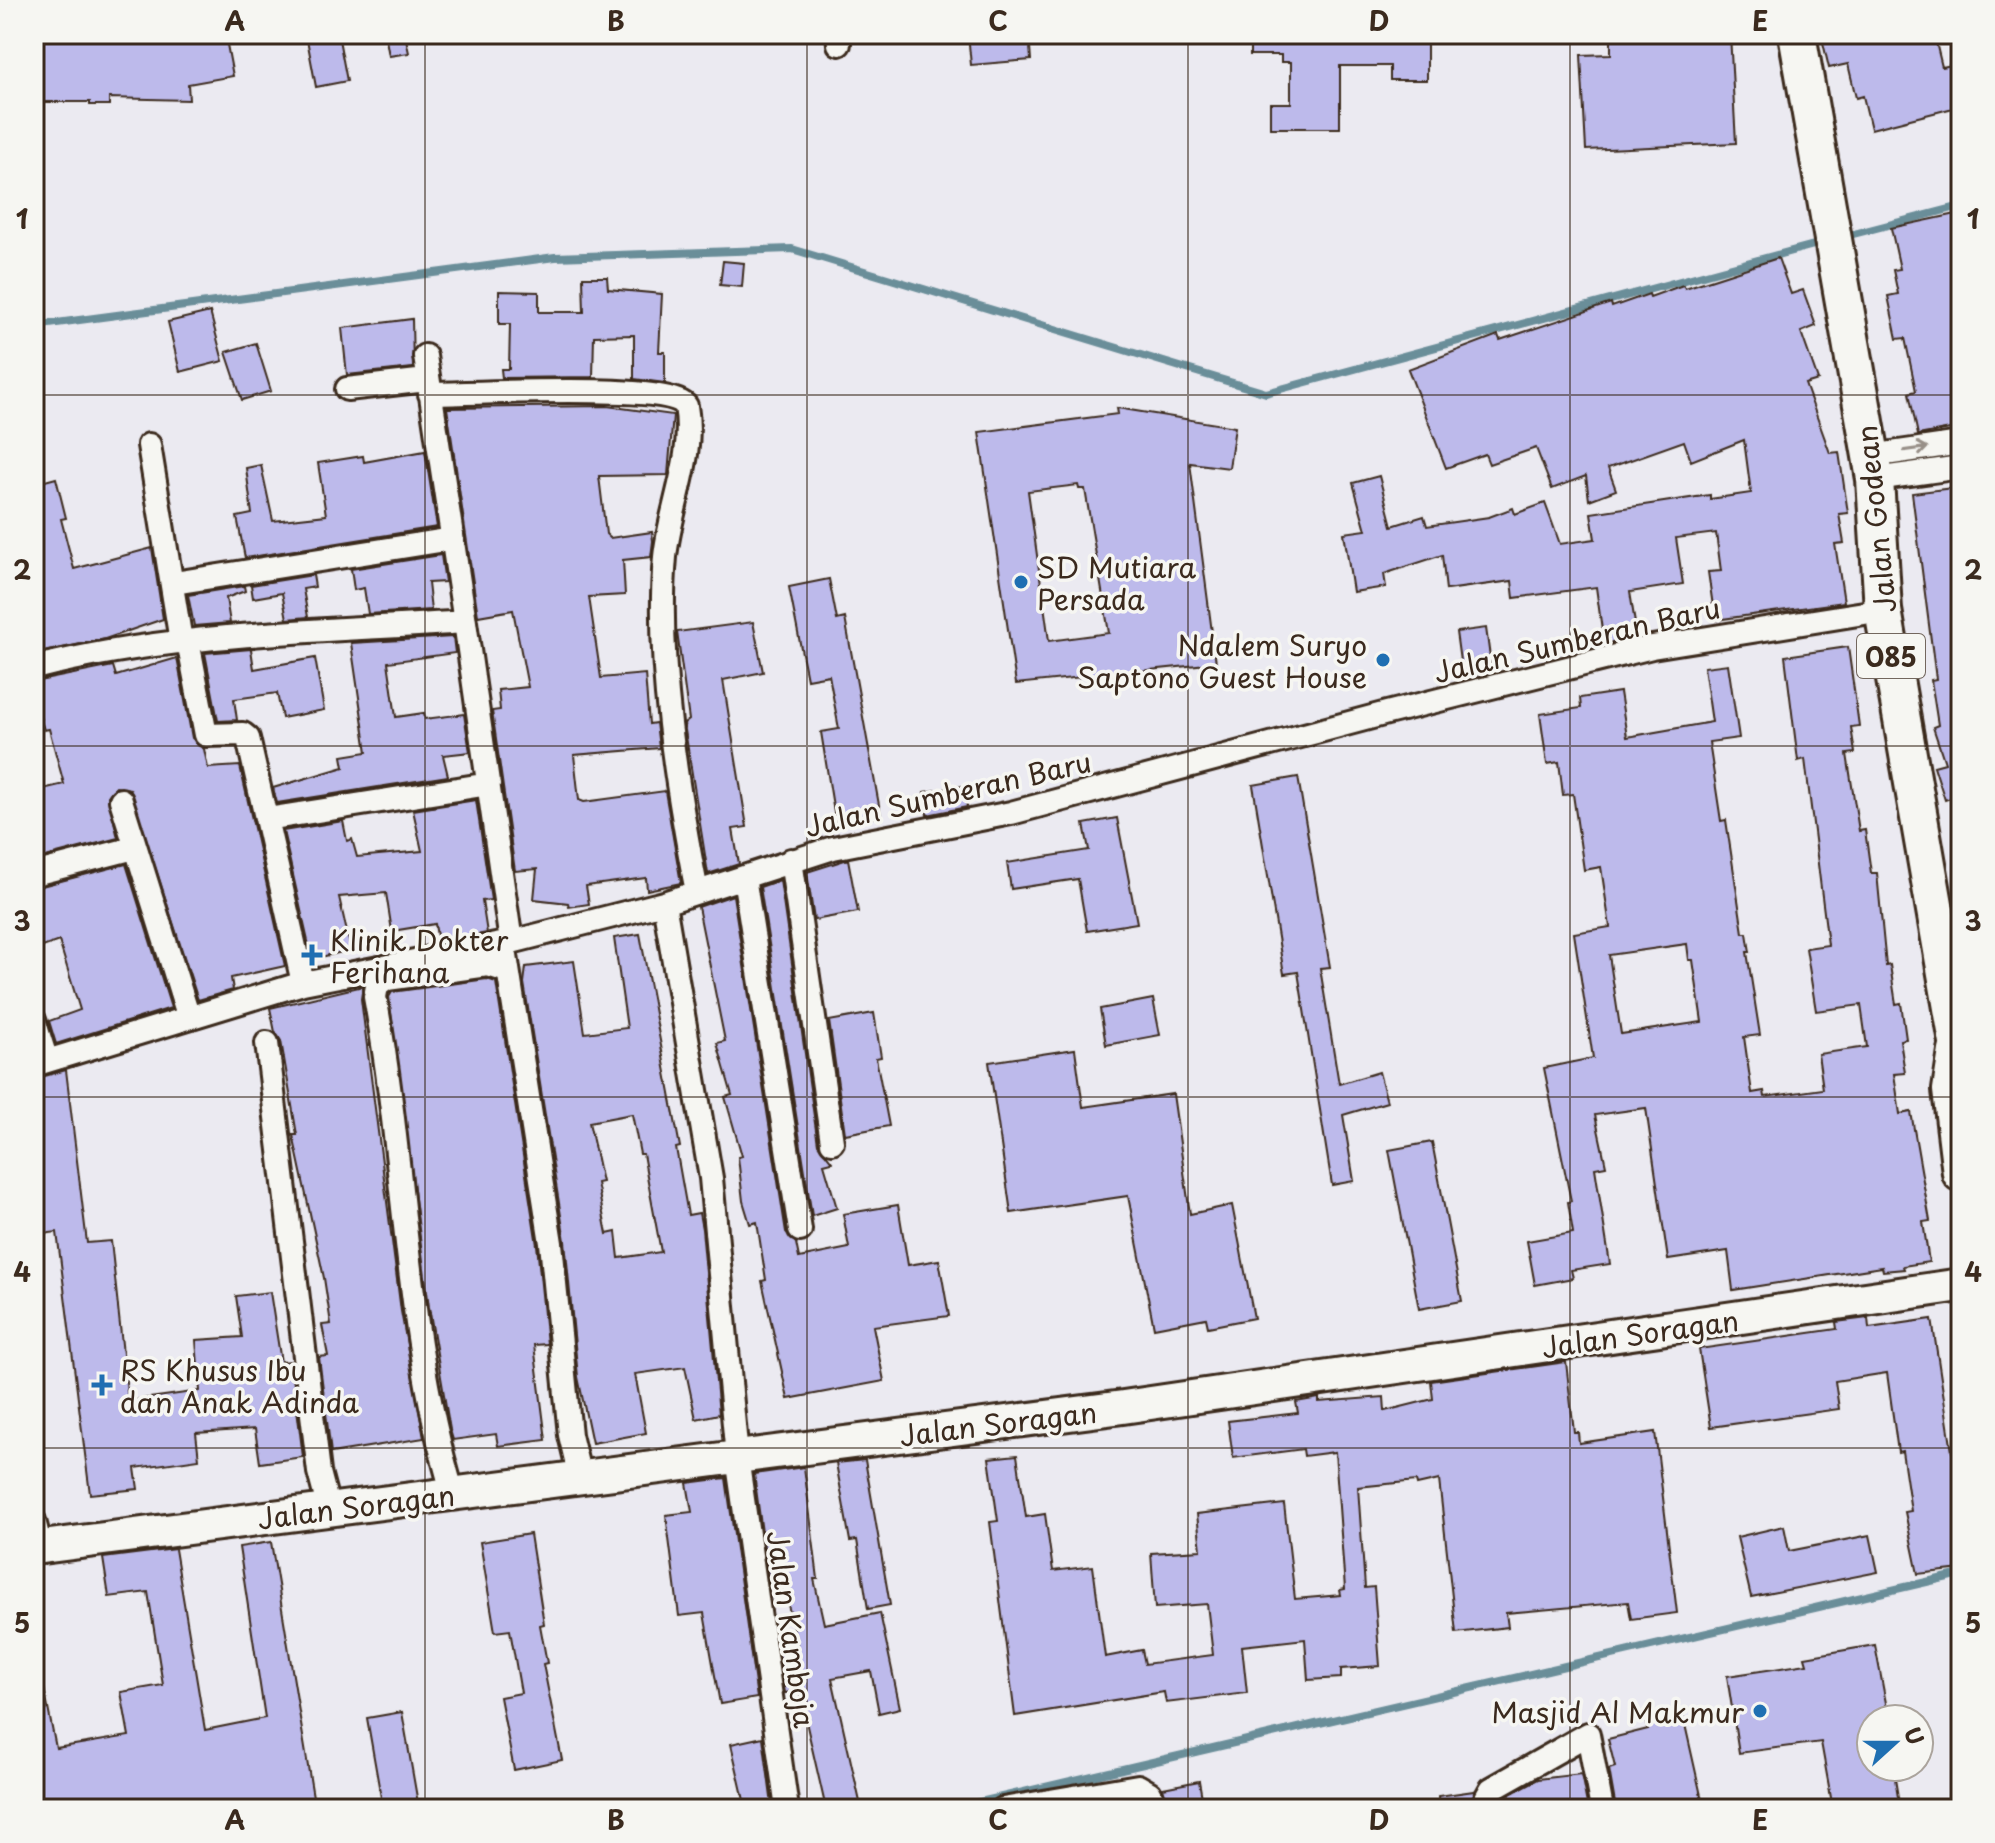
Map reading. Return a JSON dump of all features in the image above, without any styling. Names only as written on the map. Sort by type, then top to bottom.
[{"type":"main road","name":"Jalan Godean","points":[[1797,34],[1873,467],[1883,610],[1959,1055],[1951,1090],[1961,1173]]},
{"type":"street","points":[[425,356],[489,784],[508,942],[507,971],[551,1243],[570,1435],[580,1477]]},
{"type":"street","points":[[347,389],[428,387],[632,391],[675,397],[686,406],[684,458],[665,557],[665,609],[670,727],[697,892]]},
{"type":"street","points":[[1873,467],[1961,443]]},
{"type":"street","points":[[149,445],[184,641],[206,735],[243,734],[248,738],[303,983]]},
{"type":"street","points":[[1873,467],[1961,467]]},
{"type":"street","points":[[174,583],[452,539]]},
{"type":"street","name":"Jalan Sumberan Baru","points":[[40,1063],[188,1015],[303,983],[508,942],[664,903],[833,848],[1011,813],[1387,713],[1652,647],[1883,610]]},
{"type":"street","points":[[34,668],[98,652],[184,641],[465,622]]},
{"type":"street","points":[[267,819],[489,784]]},
{"type":"street","points":[[121,800],[188,1015]]},
{"type":"street","points":[[34,874],[134,848]]},
{"type":"street","points":[[791,860],[832,1142]]},
{"type":"street","points":[[744,877],[800,1230]]},
{"type":"street","name":"Jalan Kamboja","points":[[664,903],[711,1178],[737,1457],[787,1809]]},
{"type":"street","points":[[453,1494],[440,1449],[417,1330],[375,997],[377,986],[387,979],[488,965],[507,971]]},
{"type":"street","points":[[34,1020],[40,1063]]},
{"type":"street","points":[[267,1043],[319,1472],[329,1510]]},
{"type":"street","name":"Jalan Soragan","points":[[36,1539],[329,1510],[1123,1407],[1961,1285]]},
{"type":"street","points":[[1488,1809],[1486,1798],[1491,1789],[1588,1734],[1602,1809]]},
{"type":"street","points":[[1003,1809],[1049,1805],[1138,1786],[1150,1793],[1156,1809]]},
{"type":"building","points":[[42,34],[225,34],[233,76],[188,84],[189,100],[109,98],[109,105],[34,102],[34,82],[42,81]]},
{"type":"building","points":[[306,34],[338,34],[347,81],[316,87]]},
{"type":"building","points":[[385,34],[405,34],[409,53],[389,56]]},
{"type":"building","points":[[968,34],[1029,34],[1031,60],[971,65]]},
{"type":"building","points":[[1250,34],[1427,34],[1427,80],[1390,80],[1390,66],[1340,66],[1340,128],[1270,128],[1270,103],[1291,103],[1291,62],[1281,62],[1281,55],[1250,55]]},
{"type":"building","points":[[1611,34],[1730,34],[1736,143],[1586,150],[1581,55],[1611,54]]},
{"type":"building","points":[[1821,34],[1934,34],[1942,67],[1952,65],[1961,106],[1871,129],[1863,96],[1856,98],[1848,64],[1829,68]]},
{"type":"building","points":[[1961,213],[1961,427],[1918,435],[1909,393],[1916,391],[1905,338],[1897,339],[1888,296],[1898,294],[1893,270],[1900,269],[1891,228]]},
{"type":"building","points":[[1778,258],[1791,294],[1803,290],[1816,326],[1801,332],[1818,380],[1805,384],[1830,453],[1839,452],[1848,513],[1839,514],[1844,543],[1835,544],[1844,602],[1715,620],[1708,572],[1721,571],[1716,533],[1676,538],[1683,584],[1630,592],[1637,636],[1604,644],[1596,587],[1514,598],[1512,581],[1446,590],[1442,555],[1384,574],[1386,587],[1353,592],[1344,533],[1366,530],[1353,483],[1379,476],[1392,526],[1424,516],[1427,526],[1489,517],[1513,508],[1515,514],[1545,503],[1560,544],[1595,539],[1591,513],[1710,495],[1710,499],[1751,493],[1744,440],[1691,461],[1684,441],[1608,468],[1616,490],[1589,500],[1586,476],[1552,489],[1536,448],[1489,464],[1485,454],[1446,468],[1408,369],[1498,335],[1500,340],[1611,303],[1612,307],[1683,285],[1685,288]]},
{"type":"building","points":[[723,261],[744,263],[742,287],[720,285]]},
{"type":"building","points":[[583,277],[607,277],[608,289],[662,294],[659,352],[665,352],[665,383],[634,379],[634,335],[594,336],[593,377],[502,378],[501,369],[509,369],[510,324],[499,324],[499,291],[539,292],[539,312],[584,312]]},
{"type":"building","points":[[210,312],[223,361],[180,372],[168,322]]},
{"type":"building","points":[[412,319],[413,368],[347,375],[342,328]]},
{"type":"building","points":[[256,343],[271,391],[242,400],[226,352]]},
{"type":"building","points":[[607,406],[673,415],[668,475],[599,476],[606,534],[610,538],[652,532],[653,541],[651,557],[623,560],[625,595],[589,597],[601,678],[645,674],[649,724],[656,723],[659,748],[574,755],[579,800],[584,802],[665,791],[681,883],[647,890],[646,878],[586,886],[589,904],[569,907],[568,903],[534,899],[537,869],[515,871],[492,711],[500,710],[498,690],[528,687],[513,610],[478,616],[447,408]]},
{"type":"building","points":[[1117,408],[1235,427],[1229,468],[1190,463],[1216,663],[1016,684],[979,432],[1118,414]],"holes":[[[1078,485],[1079,489],[1085,489],[1109,633],[1049,641],[1028,491]]]},
{"type":"building","points":[[425,451],[437,527],[245,558],[237,517],[252,514],[246,468],[261,465],[273,521],[326,515],[318,463],[363,456],[364,462]]},
{"type":"building","points":[[56,478],[66,518],[61,519],[74,569],[152,548],[163,619],[105,639],[34,654],[34,484]]},
{"type":"building","points":[[1961,487],[1961,799],[1956,796],[1945,800],[1934,766],[1945,763],[1933,727],[1938,725],[1931,680],[1936,679],[1912,493]]},
{"type":"building","points":[[441,555],[445,582],[428,583],[431,610],[368,614],[364,588],[354,590],[351,569]]},
{"type":"building","points":[[313,575],[315,587],[303,589],[308,617],[287,619],[282,593],[253,598],[251,585]]},
{"type":"building","points":[[829,579],[837,620],[845,618],[881,816],[836,825],[821,732],[839,729],[829,675],[807,679],[789,587]]},
{"type":"building","points":[[244,586],[245,591],[226,598],[230,623],[194,626],[188,595]]},
{"type":"building","points":[[753,622],[763,672],[723,680],[747,827],[733,829],[739,864],[708,874],[684,724],[689,720],[677,632]]},
{"type":"building","points":[[1486,628],[1492,672],[1462,676],[1456,632]]},
{"type":"building","points":[[453,637],[455,653],[388,662],[396,717],[424,713],[425,719],[464,714],[470,752],[443,755],[448,776],[277,803],[273,788],[344,767],[342,756],[367,752],[351,643]]},
{"type":"building","points":[[1848,647],[1859,726],[1851,727],[1855,753],[1847,754],[1859,831],[1865,830],[1871,873],[1877,873],[1886,966],[1890,965],[1896,1004],[1901,1003],[1906,1039],[1900,1040],[1905,1073],[1894,1074],[1900,1114],[1911,1112],[1930,1221],[1923,1222],[1929,1262],[1903,1266],[1904,1269],[1883,1271],[1882,1267],[1733,1290],[1728,1251],[1668,1260],[1646,1108],[1595,1115],[1606,1166],[1595,1168],[1610,1264],[1571,1270],[1573,1278],[1535,1285],[1527,1241],[1573,1233],[1568,1202],[1571,1201],[1544,1068],[1593,1058],[1574,933],[1610,927],[1601,867],[1584,870],[1573,794],[1563,795],[1559,762],[1547,764],[1540,714],[1581,708],[1580,698],[1620,692],[1627,737],[1712,722],[1704,667],[1728,664],[1739,738],[1709,742],[1721,821],[1726,820],[1743,933],[1747,933],[1750,952],[1747,952],[1760,1035],[1744,1037],[1752,1093],[1764,1091],[1765,1097],[1823,1089],[1818,1054],[1867,1047],[1861,1005],[1816,1011],[1806,948],[1828,945],[1805,759],[1798,761],[1785,656]],"holes":[[[1687,944],[1689,960],[1693,960],[1702,1022],[1621,1034],[1609,955]]]},
{"type":"building","points":[[251,649],[254,669],[315,658],[324,710],[282,718],[277,693],[234,699],[237,720],[218,721],[205,653]]},
{"type":"building","points":[[177,658],[192,738],[204,749],[208,768],[240,766],[285,966],[231,978],[233,990],[198,1000],[130,789],[116,787],[108,796],[118,838],[34,860],[34,829],[39,828],[34,791],[64,784],[49,729],[44,730],[34,697],[34,682],[113,666],[116,676]]},
{"type":"building","points":[[1298,777],[1330,967],[1320,968],[1339,1084],[1379,1072],[1387,1102],[1343,1115],[1354,1181],[1332,1185],[1298,972],[1284,974],[1253,785]]},
{"type":"building","points":[[964,786],[967,807],[927,815],[924,792]]},
{"type":"building","points":[[476,800],[491,900],[482,901],[487,933],[438,942],[435,924],[392,931],[386,893],[339,897],[351,950],[312,959],[283,831],[343,821],[347,841],[352,839],[357,857],[422,851],[413,810]]},
{"type":"building","points":[[1117,818],[1137,923],[1087,931],[1078,879],[1011,889],[1007,863],[1089,850],[1084,824]]},
{"type":"building","points":[[848,859],[858,912],[814,920],[807,872]]},
{"type":"building","points":[[126,864],[171,1008],[56,1044],[49,1021],[80,1010],[59,941],[34,950],[34,888]]},
{"type":"building","points":[[780,880],[818,1144],[832,1162],[824,1164],[837,1208],[812,1216],[760,887]]},
{"type":"building","points":[[733,895],[786,1232],[796,1243],[799,1258],[849,1248],[843,1214],[898,1205],[908,1265],[939,1260],[949,1316],[873,1326],[884,1381],[788,1399],[762,1281],[766,1280],[757,1222],[750,1224],[743,1201],[738,1157],[742,1156],[725,1097],[732,1095],[717,1043],[725,1041],[698,907]]},
{"type":"building","points":[[640,934],[680,1147],[676,1148],[688,1215],[699,1213],[702,1229],[719,1414],[696,1419],[685,1367],[635,1374],[646,1433],[592,1443],[578,1377],[565,1241],[524,983],[526,967],[574,961],[585,1033],[627,1028],[614,938]],"holes":[[[632,1114],[640,1154],[643,1154],[661,1252],[619,1258],[616,1232],[607,1234],[597,1183],[602,1182],[589,1122]]]},
{"type":"building","points":[[487,979],[496,982],[537,1245],[547,1344],[534,1345],[546,1440],[498,1446],[496,1434],[453,1440],[450,1430],[429,1307],[389,997],[392,992]]},
{"type":"building","points":[[363,986],[361,999],[401,1311],[424,1438],[331,1453],[319,1357],[328,1356],[322,1325],[331,1324],[293,1135],[297,1135],[281,1041],[275,1032],[270,1008]]},
{"type":"building","points":[[1153,999],[1160,1035],[1106,1045],[1100,1009]]},
{"type":"building","points":[[874,1013],[881,1057],[876,1058],[889,1126],[845,1134],[829,1021]]},
{"type":"building","points":[[1075,1049],[1083,1107],[1173,1094],[1190,1214],[1232,1205],[1254,1318],[1208,1327],[1206,1318],[1154,1328],[1128,1196],[1011,1213],[989,1062]]},
{"type":"building","points":[[66,1070],[87,1243],[111,1241],[128,1401],[200,1391],[196,1340],[242,1337],[236,1296],[270,1292],[281,1362],[291,1361],[303,1457],[260,1463],[255,1429],[196,1433],[199,1459],[135,1468],[138,1489],[90,1494],[57,1232],[34,1235],[34,1079]]},
{"type":"building","points":[[1432,1142],[1462,1301],[1419,1309],[1389,1150]]},
{"type":"building","points":[[1868,1318],[1869,1328],[1932,1319],[1952,1452],[1961,1451],[1961,1496],[1958,1497],[1961,1569],[1918,1574],[1905,1512],[1911,1511],[1902,1451],[1898,1452],[1887,1373],[1835,1381],[1839,1409],[1711,1427],[1699,1349],[1837,1329],[1836,1322]]},
{"type":"building","points":[[1566,1362],[1574,1432],[1578,1432],[1579,1443],[1655,1432],[1677,1613],[1631,1619],[1628,1602],[1506,1613],[1508,1627],[1456,1633],[1439,1480],[1417,1485],[1416,1481],[1358,1487],[1365,1588],[1374,1587],[1380,1666],[1341,1669],[1341,1678],[1308,1680],[1305,1639],[1242,1646],[1247,1693],[1166,1703],[1164,1692],[1015,1716],[990,1522],[998,1521],[989,1458],[1017,1455],[1026,1517],[1045,1514],[1053,1571],[1093,1566],[1105,1657],[1142,1650],[1145,1664],[1213,1655],[1207,1604],[1155,1608],[1151,1553],[1201,1550],[1197,1514],[1284,1504],[1295,1599],[1341,1595],[1340,1590],[1345,1589],[1335,1452],[1304,1456],[1303,1449],[1233,1458],[1228,1421],[1298,1413],[1296,1402],[1319,1398],[1319,1402],[1384,1397],[1385,1411],[1433,1399],[1431,1381]]},
{"type":"building","points":[[865,1460],[890,1605],[868,1609],[857,1540],[850,1541],[836,1463]]},
{"type":"building","points":[[804,1467],[818,1579],[814,1579],[824,1624],[880,1613],[900,1708],[879,1713],[871,1671],[832,1678],[860,1802],[826,1809],[799,1691],[785,1693],[778,1647],[797,1643],[783,1583],[769,1584],[754,1474]]},
{"type":"building","points":[[726,1478],[757,1698],[720,1704],[704,1613],[679,1616],[666,1515],[692,1512],[687,1483]]},
{"type":"building","points":[[1784,1526],[1789,1551],[1870,1535],[1878,1572],[1751,1597],[1737,1537]]},
{"type":"building","points":[[530,1534],[544,1624],[540,1625],[547,1663],[543,1664],[562,1760],[514,1770],[500,1697],[521,1693],[510,1630],[495,1632],[480,1542]]},
{"type":"building","points":[[271,1542],[315,1809],[34,1809],[34,1689],[44,1688],[56,1748],[129,1736],[121,1692],[163,1685],[148,1592],[109,1597],[103,1558],[175,1549],[205,1730],[265,1718],[239,1547]]},
{"type":"building","points":[[1875,1645],[1886,1703],[1855,1703],[1855,1783],[1896,1783],[1900,1809],[1833,1809],[1821,1742],[1739,1753],[1727,1676],[1807,1664],[1805,1657]]},
{"type":"building","points":[[1682,1711],[1704,1809],[1616,1809],[1609,1769],[1615,1767],[1608,1739],[1648,1729],[1646,1720]]},
{"type":"building","points":[[402,1712],[419,1809],[383,1809],[367,1718]]},
{"type":"building","points":[[763,1737],[772,1805],[746,1809],[731,1744]]},
{"type":"building","points":[[1581,1774],[1588,1809],[1502,1809],[1501,1799],[1538,1779]]},
{"type":"building","points":[[1199,1781],[1204,1809],[1170,1809],[1163,1788]]},
{"type":"building","points":[[1474,1791],[1474,1809],[1439,1809],[1438,1796]]},
{"type":"building","points":[[1135,1801],[1141,1809],[1108,1809],[1107,1805]]},
{"type":"waterway","points":[[1842,237],[1961,206]]},
{"type":"waterway","points":[[34,326],[555,257],[792,249],[1266,393],[1825,242]]},
{"type":"waterway","points":[[950,1809],[1961,1574]]},
{"type":"place","name":"SD Mutiara Persada","points":[[1021,582]]},
{"type":"place","name":"Ndalem Suryo Saptono Guest House","points":[[1383,660]]},
{"type":"place","name":"Klinik Dokter Ferihana","points":[[312,955]]},
{"type":"place","name":"RS Khusus Ibu dan Anak Adinda","points":[[102,1385]]},
{"type":"place","name":"Masjid Al Makmur","points":[[1760,1711]]}]
